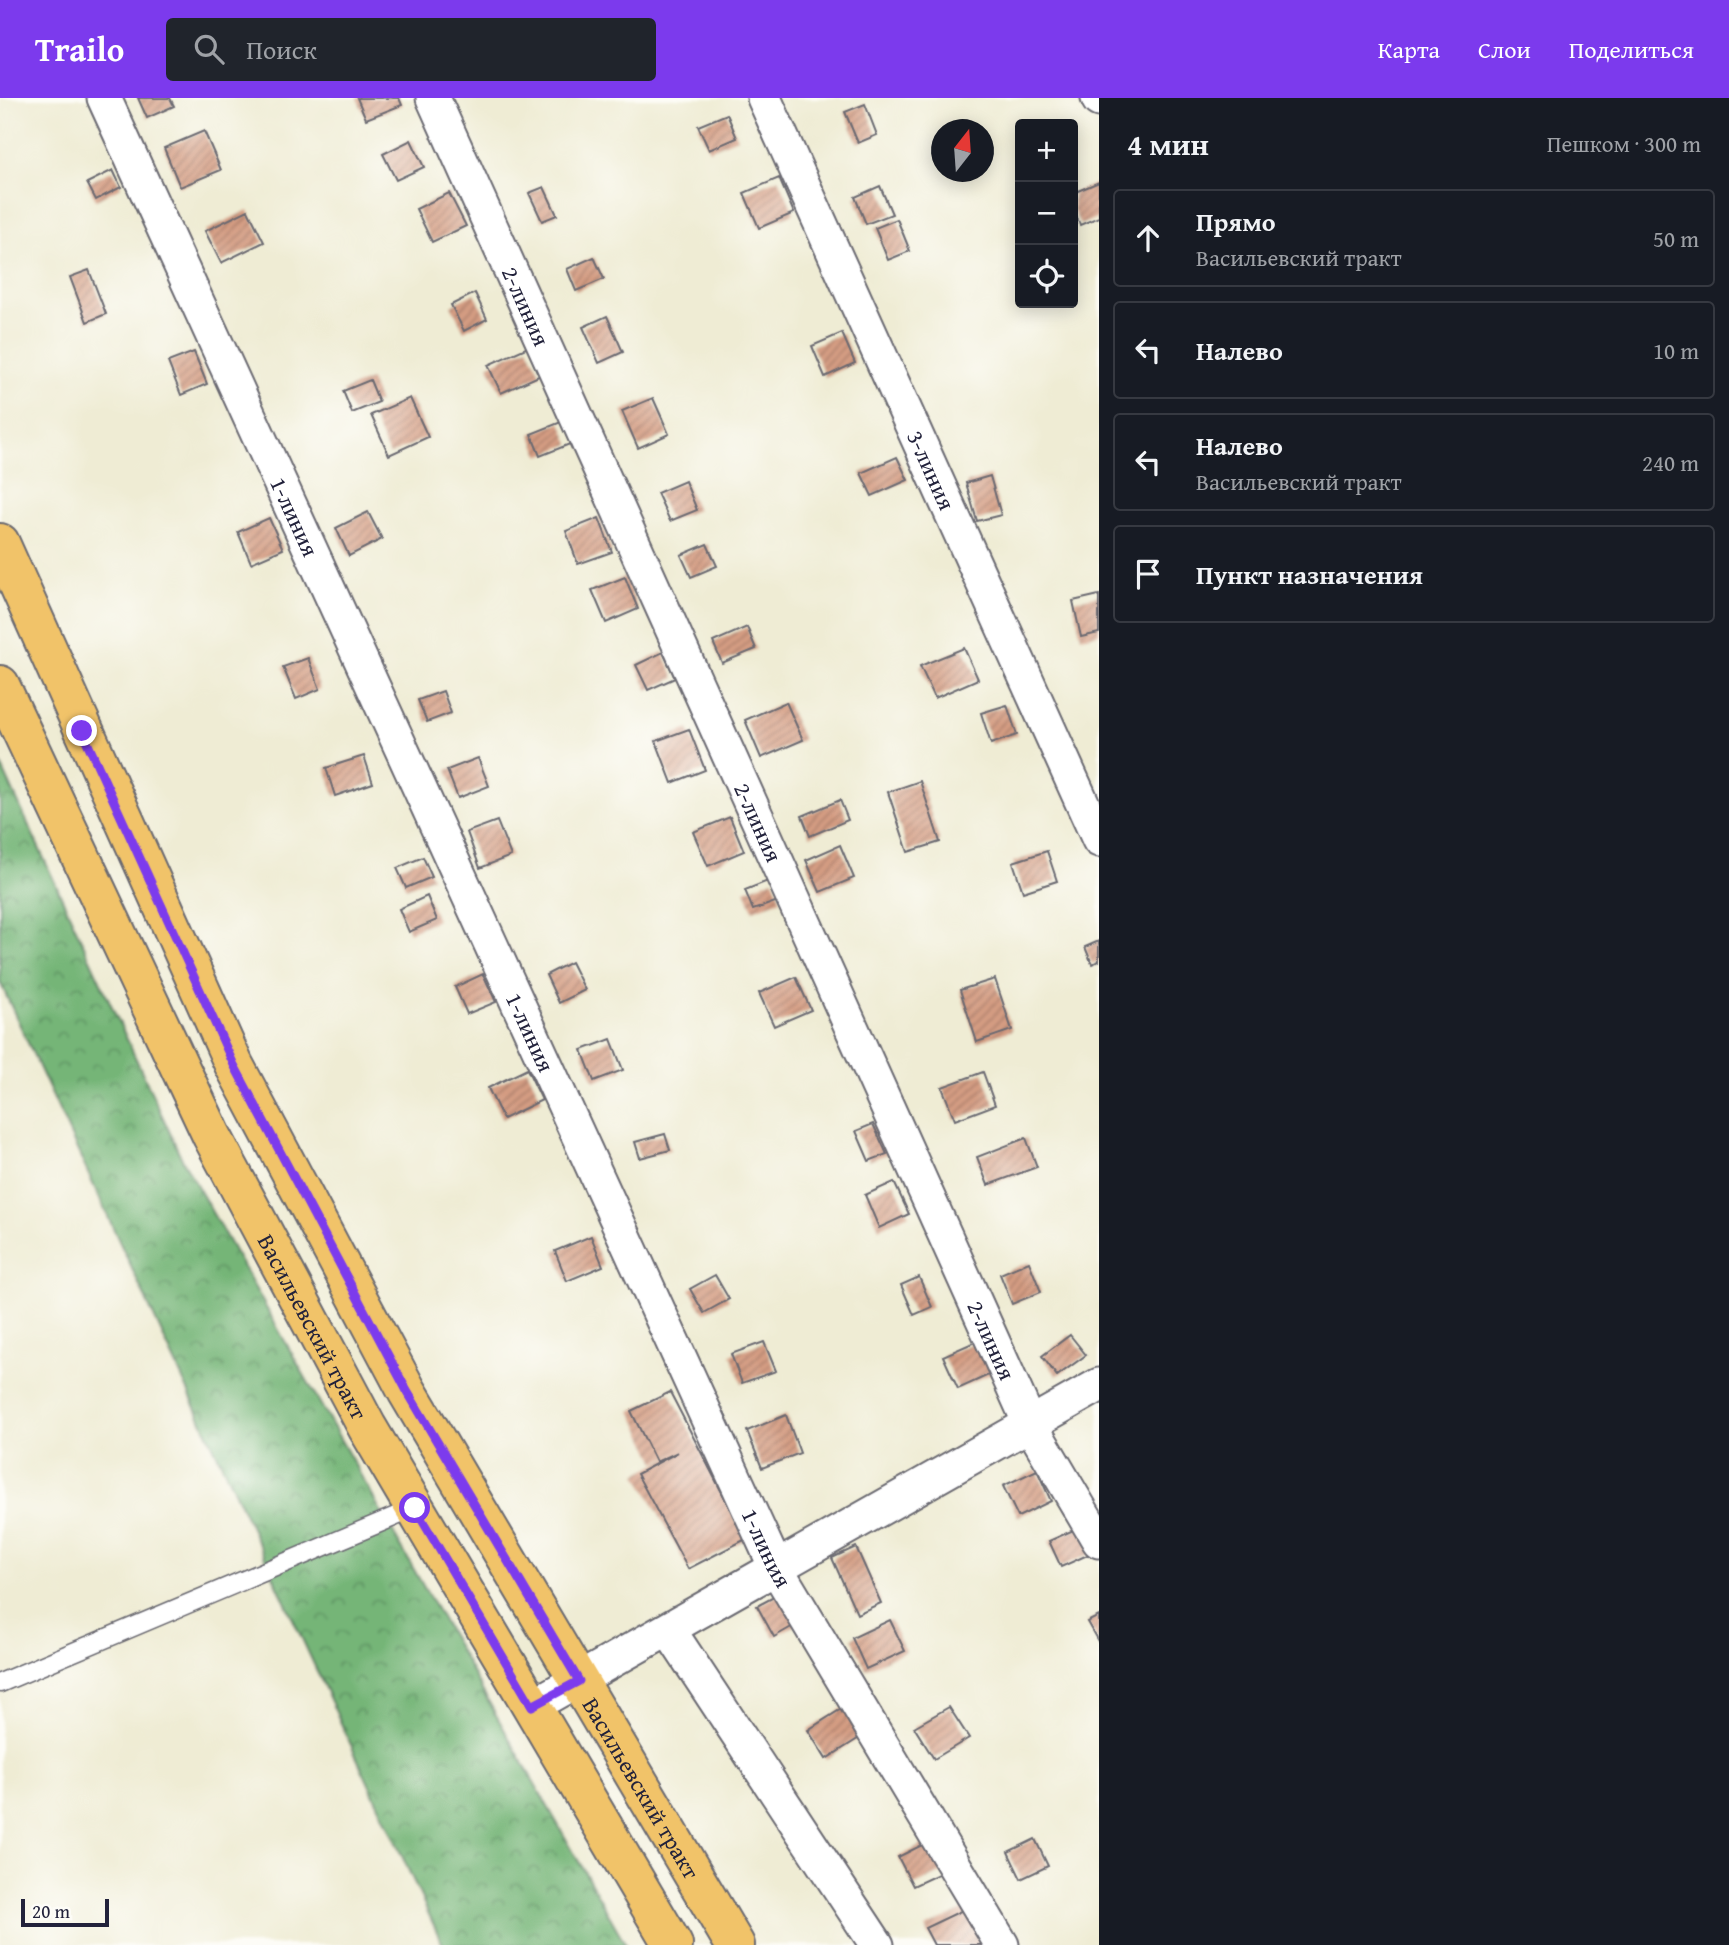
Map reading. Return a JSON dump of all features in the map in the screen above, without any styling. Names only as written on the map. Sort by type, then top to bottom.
[{"type":"main road","name":"Васильевский тракт","points":[[0,543],[234,1065],[407,1391],[735,1945]]},
{"type":"main road","name":"Васильевский тракт","points":[[3,700],[212,1136],[367,1427],[673,1945]]},
{"type":"street","name":"1-линия","points":[[104,98],[776,1569],[1002,1945]]},
{"type":"street","name":"2-линия","points":[[433,98],[1030,1424],[1099,1541]]},
{"type":"street","name":"3-линия","points":[[764,98],[1099,841]]},
{"type":"street","points":[[532,1706],[1099,1385]]},
{"type":"street","points":[[669,1630],[877,1945]]},
{"type":"lane","points":[[0,1684],[415,1508]]},
{"type":"green space","points":[[0,763],[182,1159],[626,1945],[443,1945],[0,982]]},
{"type":"building","points":[[138,98],[170,98],[174,106],[147,118]]},
{"type":"building","points":[[357,98],[399,98],[402,105],[366,119]]},
{"type":"building","points":[[865,104],[877,135],[858,143],[845,112]]},
{"type":"building","points":[[727,114],[737,138],[709,150],[698,126]]},
{"type":"building","points":[[204,131],[221,170],[180,187],[164,148]]},
{"type":"building","points":[[411,140],[424,167],[396,180],[383,154]]},
{"type":"building","points":[[113,170],[121,187],[96,200],[87,183]]},
{"type":"building","points":[[779,178],[794,213],[759,228],[744,193]]},
{"type":"building","points":[[1099,182],[1099,217],[1080,225],[1078,220],[1078,191]]},
{"type":"building","points":[[880,186],[892,214],[866,224],[855,197]]},
{"type":"building","points":[[544,187],[557,215],[542,221],[529,193]]},
{"type":"building","points":[[449,193],[466,226],[432,242],[416,209]]},
{"type":"building","points":[[248,210],[264,242],[221,263],[205,231]]},
{"type":"building","points":[[897,219],[910,251],[888,260],[875,228]]},
{"type":"building","points":[[594,257],[604,279],[576,291],[567,269]]},
{"type":"building","points":[[89,270],[106,314],[87,322],[70,277]]},
{"type":"building","points":[[475,293],[487,319],[464,331],[451,305]]},
{"type":"building","points":[[607,316],[623,352],[599,363],[583,327]]},
{"type":"building","points":[[842,333],[855,363],[825,377],[812,346]]},
{"type":"building","points":[[528,347],[541,375],[501,393],[488,365]]},
{"type":"building","points":[[194,352],[207,384],[181,395],[168,362]]},
{"type":"building","points":[[370,380],[379,402],[352,413],[343,391]]},
{"type":"building","points":[[410,398],[428,437],[389,455],[371,415]]},
{"type":"building","points":[[653,398],[669,434],[638,448],[622,411]]},
{"type":"building","points":[[561,422],[570,444],[540,456],[531,434]]},
{"type":"building","points":[[897,457],[908,480],[872,496],[861,473]]},
{"type":"building","points":[[990,476],[1001,515],[977,521],[966,483]]},
{"type":"building","points":[[685,481],[697,510],[670,521],[657,493]]},
{"type":"building","points":[[368,512],[382,539],[349,556],[336,528]]},
{"type":"building","points":[[269,518],[283,549],[251,563],[238,532]]},
{"type":"building","points":[[599,518],[612,552],[578,564],[566,531]]},
{"type":"building","points":[[707,544],[717,566],[691,577],[681,555]]},
{"type":"building","points":[[625,577],[638,609],[606,623],[592,590]]},
{"type":"building","points":[[1099,595],[1099,633],[1081,637],[1073,601]]},
{"type":"building","points":[[747,627],[756,649],[722,663],[713,642]]},
{"type":"building","points":[[964,648],[978,679],[935,698],[920,666]]},
{"type":"building","points":[[663,652],[675,678],[648,690],[636,665]]},
{"type":"building","points":[[308,658],[320,689],[296,699],[283,667]]},
{"type":"building","points":[[443,691],[451,713],[427,722],[418,700]]},
{"type":"building","points":[[786,702],[803,740],[761,758],[745,720]]},
{"type":"building","points":[[1007,705],[1017,735],[991,744],[981,713]]},
{"type":"building","points":[[689,729],[705,770],[672,783],[656,741]]},
{"type":"building","points":[[364,756],[373,783],[335,796],[326,768]]},
{"type":"building","points":[[478,758],[489,786],[458,798],[447,770]]},
{"type":"building","points":[[920,781],[940,842],[908,852],[888,792]]},
{"type":"building","points":[[840,800],[848,820],[810,836],[802,816]]},
{"type":"building","points":[[730,817],[744,851],[708,866],[693,832]]},
{"type":"building","points":[[497,821],[511,856],[480,868],[467,832]]},
{"type":"building","points":[[840,845],[854,878],[820,892],[806,860]]},
{"type":"building","points":[[1047,851],[1057,881],[1023,892],[1013,862]]},
{"type":"building","points":[[423,857],[432,877],[406,888],[397,868]]},
{"type":"building","points":[[773,879],[781,900],[753,910],[745,890]]},
{"type":"building","points":[[427,896],[437,920],[409,932],[399,909]]},
{"type":"building","points":[[1099,941],[1099,961],[1092,964],[1085,947]]},
{"type":"building","points":[[571,962],[585,990],[559,1003],[546,975]]},
{"type":"building","points":[[483,974],[496,1002],[467,1014],[455,987]]},
{"type":"building","points":[[796,977],[811,1010],[774,1026],[759,993]]},
{"type":"building","points":[[995,979],[1012,1030],[977,1042],[960,990]]},
{"type":"building","points":[[611,1039],[623,1070],[594,1081],[582,1050]]},
{"type":"building","points":[[527,1069],[542,1100],[503,1119],[488,1088]]},
{"type":"building","points":[[983,1072],[995,1105],[955,1120],[942,1087]]},
{"type":"building","points":[[873,1124],[887,1154],[869,1161],[856,1131]]},
{"type":"building","points":[[665,1134],[670,1150],[640,1158],[635,1142]]},
{"type":"building","points":[[1026,1138],[1037,1167],[988,1185],[977,1157]]},
{"type":"building","points":[[894,1182],[909,1214],[879,1228],[865,1195]]},
{"type":"building","points":[[591,1236],[603,1266],[567,1281],[555,1251]]},
{"type":"building","points":[[1029,1262],[1041,1292],[1012,1304],[1000,1274]]},
{"type":"building","points":[[715,1275],[729,1299],[704,1313],[690,1289]]},
{"type":"building","points":[[919,1277],[932,1307],[914,1315],[901,1285]]},
{"type":"building","points":[[1070,1335],[1086,1355],[1057,1376],[1042,1356]]},
{"type":"building","points":[[977,1341],[993,1373],[958,1389],[943,1356]]},
{"type":"building","points":[[764,1342],[776,1371],[742,1383],[731,1354]]},
{"type":"building","points":[[670,1392],[746,1539],[688,1569],[637,1474],[678,1452],[656,1462],[631,1411]]},
{"type":"building","points":[[786,1415],[800,1453],[762,1468],[747,1431]]},
{"type":"building","points":[[1037,1470],[1051,1501],[1018,1517],[1003,1486]]},
{"type":"building","points":[[1080,1527],[1092,1553],[1061,1567],[1049,1541]]},
{"type":"building","points":[[856,1547],[881,1603],[857,1614],[832,1558]]},
{"type":"building","points":[[785,1591],[802,1621],[774,1637],[757,1606]]},
{"type":"building","points":[[1099,1616],[1099,1643],[1087,1622]]},
{"type":"building","points":[[890,1620],[905,1651],[866,1669],[852,1638]]},
{"type":"building","points":[[846,1706],[864,1735],[826,1759],[808,1730]]},
{"type":"building","points":[[949,1707],[969,1738],[934,1759],[914,1727]]},
{"type":"building","points":[[1035,1839],[1048,1866],[1021,1879],[1008,1852]]},
{"type":"building","points":[[930,1841],[945,1871],[913,1886],[898,1857]]},
{"type":"building","points":[[971,1906],[989,1945],[934,1945],[925,1928]]},
{"type":"route","points":[[82,731],[234,1065],[407,1391],[579,1681],[532,1706],[415,1508]]}]
